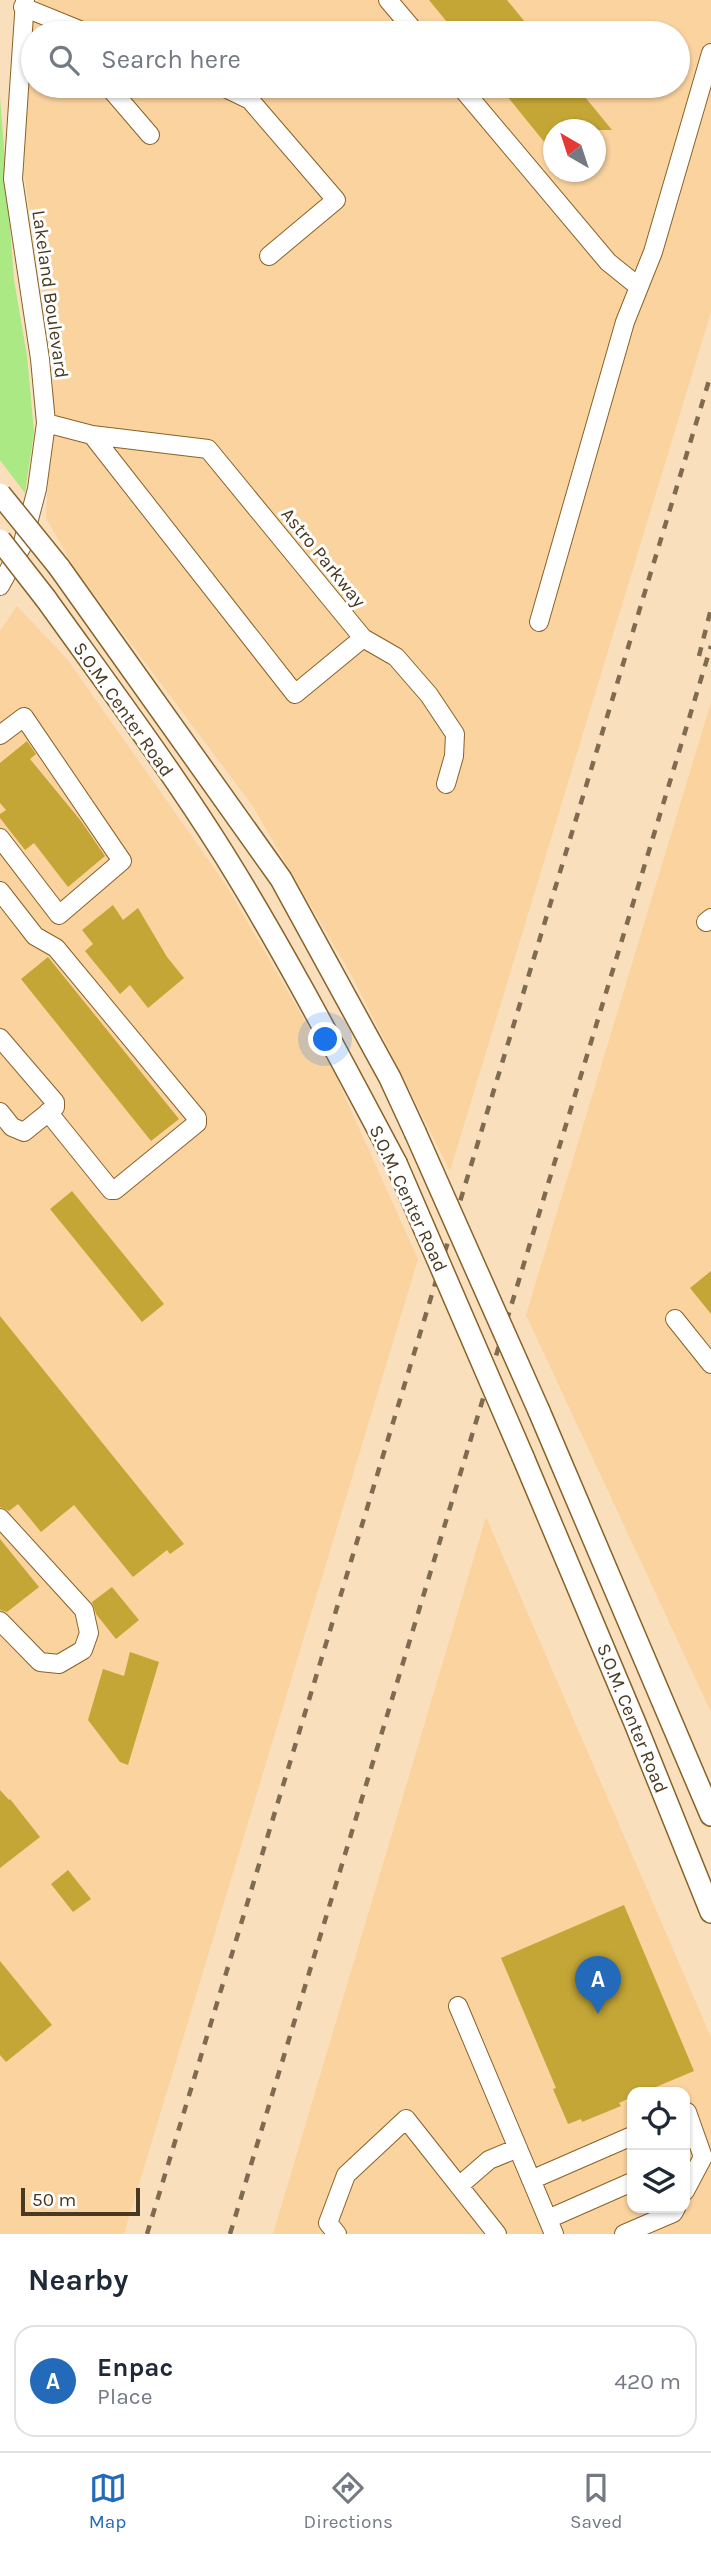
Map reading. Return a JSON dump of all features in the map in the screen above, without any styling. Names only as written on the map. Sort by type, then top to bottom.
[{"type":"main road","name":"S.O.M. Center Road","points":[[0,494],[59,567],[281,879],[390,1078],[539,1410],[711,1815]]},
{"type":"main road","name":"S.O.M. Center Road","points":[[0,541],[46,599],[140,729],[224,854],[285,954],[396,1163],[635,1723],[711,1912]]},
{"type":"street","points":[[388,0],[406,21]]},
{"type":"street","points":[[24,3],[57,21]]},
{"type":"street","name":"Lakeland Boulevard","points":[[23,21],[24,3]]},
{"type":"street","name":"Lakeland Boulevard","points":[[0,586],[22,546],[37,489],[46,423],[40,359],[13,179],[21,51]]},
{"type":"street","points":[[539,622],[625,322],[653,252],[711,53]]},
{"type":"street","points":[[118,98],[150,135]]},
{"type":"street","points":[[246,98],[337,200],[269,256]]},
{"type":"street","points":[[470,98],[608,262],[639,287]]},
{"type":"street","name":"Astro Parkway","points":[[46,423],[92,435],[208,449],[363,638],[396,657],[429,695],[455,734],[454,756],[446,784]]},
{"type":"street","points":[[92,435],[295,694],[363,638]]},
{"type":"street","points":[[0,735],[24,717],[122,860],[59,915],[0,838]]},
{"type":"street","points":[[0,891],[35,936],[56,948],[197,1118],[197,1123],[115,1190],[111,1190],[48,1112]]},
{"type":"street","points":[[0,1038],[55,1102],[54,1107],[24,1132],[12,1127],[0,1112]]},
{"type":"street","points":[[675,1319],[711,1364]]},
{"type":"street","points":[[0,1518],[84,1610],[89,1633],[83,1650],[59,1664],[40,1662],[0,1621]]},
{"type":"street","points":[[458,2006],[551,2227],[627,2185]]},
{"type":"street","points":[[337,2234],[328,2223],[346,2175],[406,2119],[497,2234]]},
{"type":"street","points":[[690,2120],[703,2157],[690,2182]]},
{"type":"street","points":[[531,2180],[627,2138]]},
{"type":"street","points":[[458,2186],[489,2160],[518,2148]]},
{"type":"street","points":[[690,2158],[702,2152]]},
{"type":"street","points":[[624,2234],[673,2213]]},
{"type":"shaded area","points":[[38,0],[711,0],[711,312],[450,1171],[353,978],[252,805],[75,569],[46,518],[54,363],[24,175],[28,98],[690,98],[690,21],[33,21]]},
{"type":"shaded area","points":[[17,606],[67,659],[226,885],[331,1066],[418,1259],[124,2234],[0,2234],[0,631]]},
{"type":"shaded area","points":[[711,702],[711,1712],[526,1315]]},
{"type":"shaded area","points":[[486,1517],[711,2037],[711,2234],[273,2234]]},
{"type":"green space","points":[[0,97],[14,280],[27,356],[34,432],[25,493],[0,460]]},
{"type":"building","points":[[429,0],[507,0],[524,21],[446,21]]},
{"type":"building","points":[[509,98],[586,98],[603,119],[543,119],[543,140]]},
{"type":"building","points":[[27,741],[36,754],[30,759],[81,821],[105,856],[68,887],[34,843],[25,850],[0,818],[0,814],[6,810],[0,803],[0,763]]},
{"type":"building","points":[[113,905],[123,920],[138,908],[167,957],[184,978],[148,1008],[130,985],[120,994],[85,951],[93,944],[82,930]]},
{"type":"building","points":[[48,957],[179,1119],[151,1141],[21,979]]},
{"type":"building","points":[[72,1191],[164,1304],[142,1322],[50,1209]]},
{"type":"building","points":[[711,1271],[711,1314],[690,1288]]},
{"type":"building","points":[[0,1316],[184,1544],[170,1554],[167,1550],[133,1577],[74,1505],[41,1532],[18,1504],[9,1511],[0,1507]]},
{"type":"building","points":[[0,1539],[39,1587],[7,1612],[0,1610]]},
{"type":"building","points":[[112,1587],[139,1620],[116,1639],[96,1614],[92,1602]]},
{"type":"building","points":[[130,1652],[159,1662],[128,1765],[120,1762],[88,1720],[103,1669],[124,1676]]},
{"type":"building","points":[[0,1790],[40,1837],[0,1868]]},
{"type":"building","points":[[68,1870],[91,1899],[73,1912],[51,1884]]},
{"type":"building","points":[[624,1905],[694,2071],[656,2087],[627,2087],[627,2099],[619,2103],[621,2106],[582,2122],[581,2119],[568,2124],[553,2089],[556,2088],[501,1958]]},
{"type":"building","points":[[0,1961],[52,2025],[6,2062],[0,2055]]},
{"type":"railway","points":[[147,2234],[711,374]]},
{"type":"railway","points":[[699,656],[711,609]]},
{"type":"railway","points":[[230,2234],[711,646]]},
{"type":"place","name":"Enpac","points":[[598,2014]]}]
